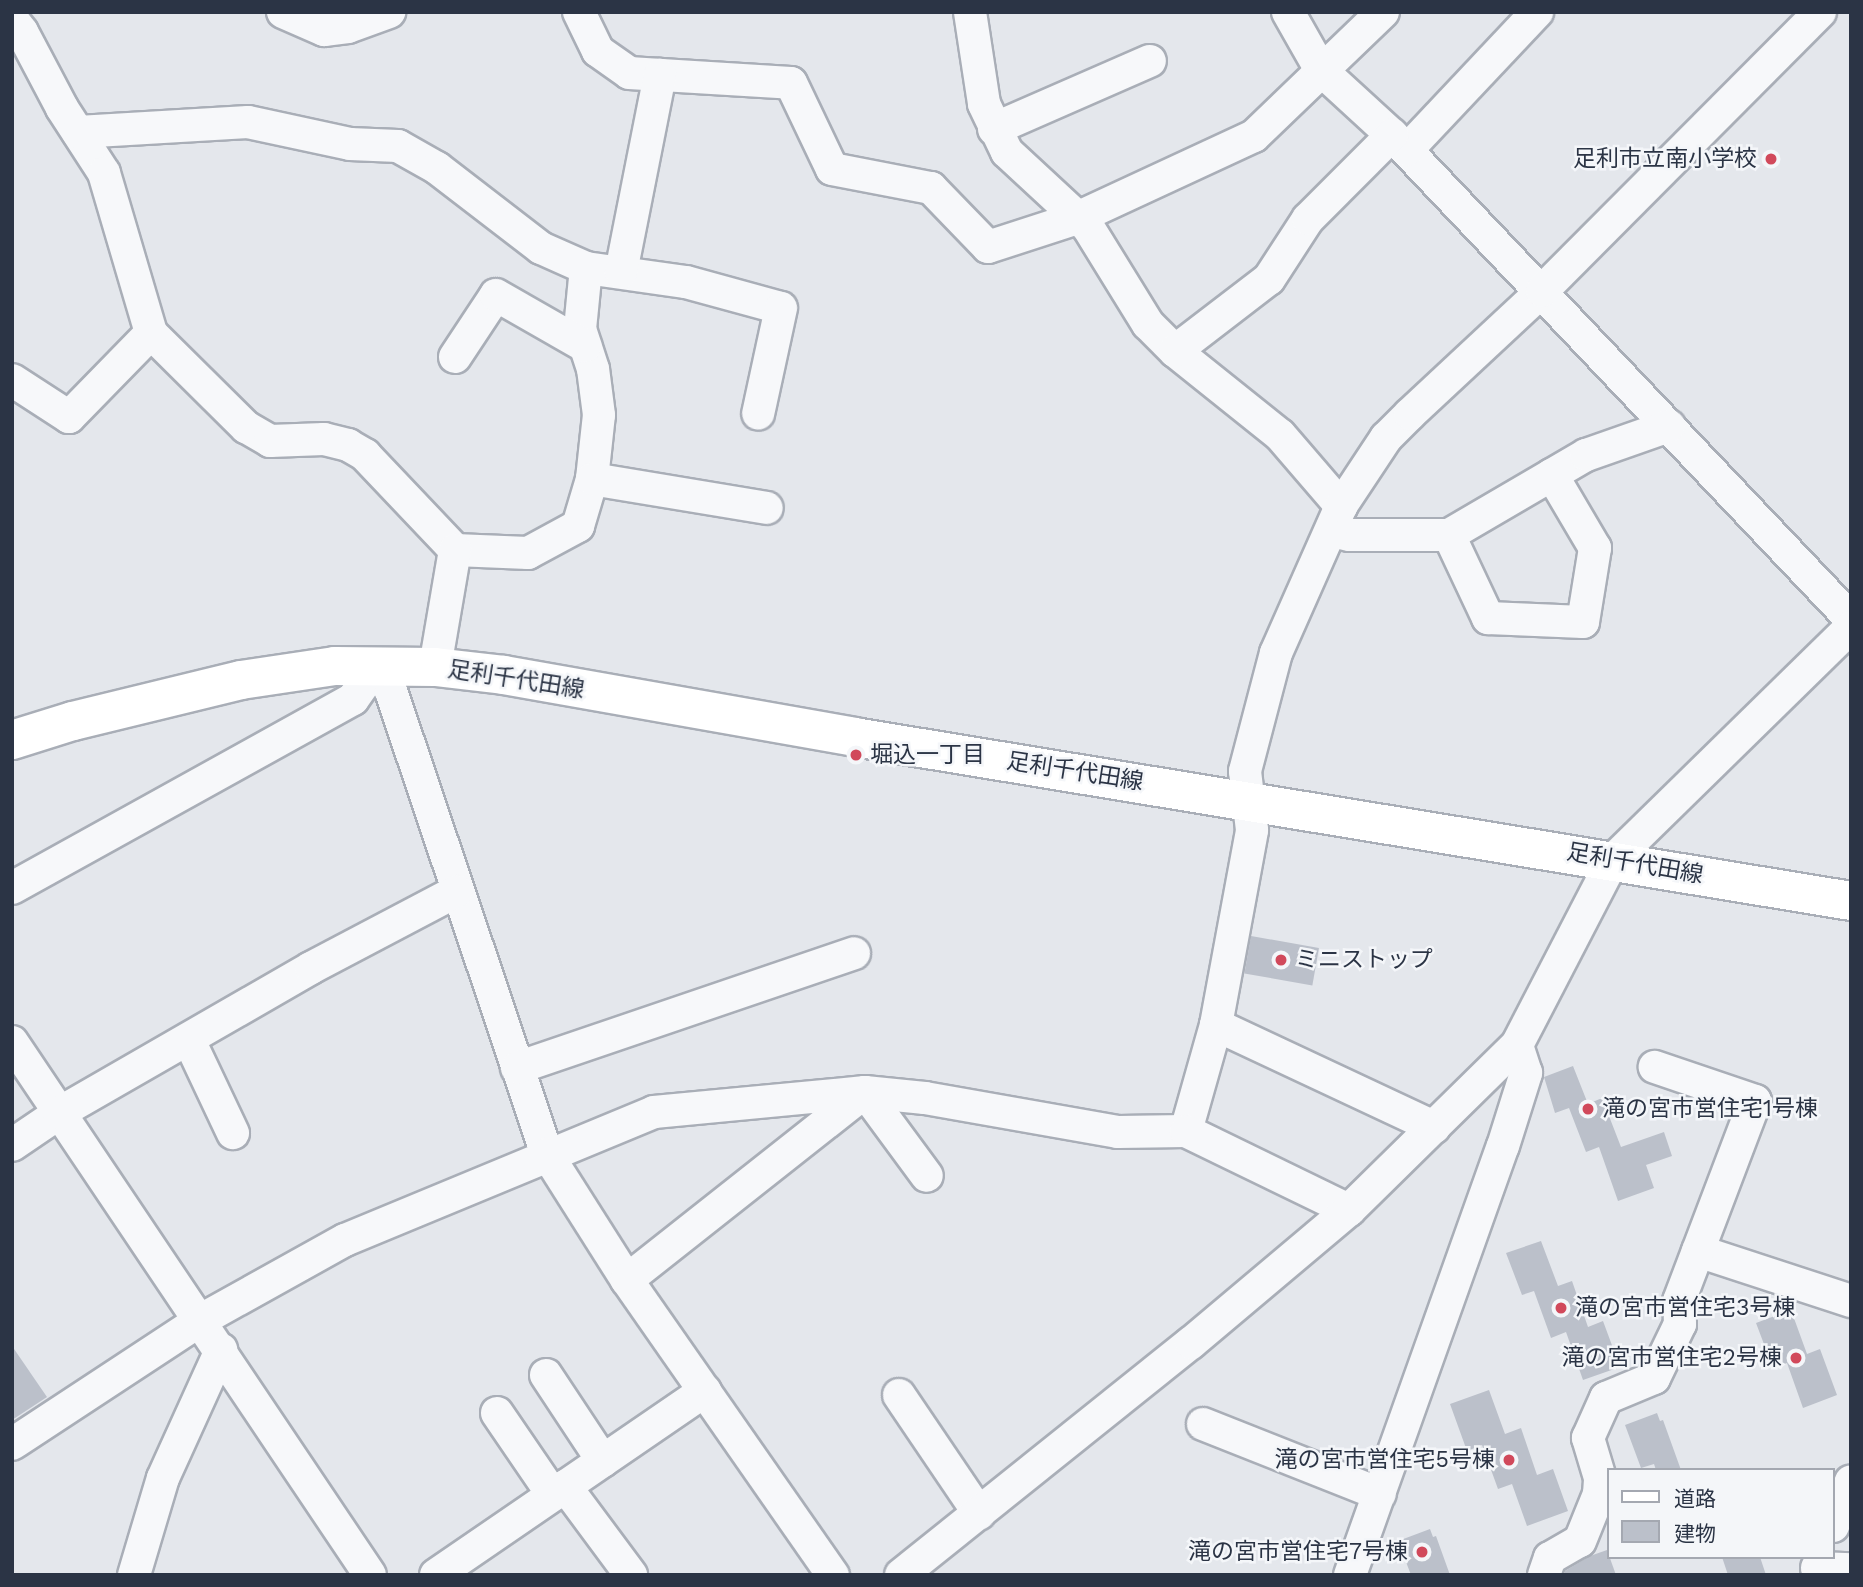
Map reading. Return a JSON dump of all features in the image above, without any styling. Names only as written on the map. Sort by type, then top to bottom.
[{"type":"main road","name":"足利千代田線","points":[[12,740],[73,720],[241,680],[335,666],[435,667],[504,675],[827,733],[1250,800],[1851,901]]},
{"type":"street","points":[[284,12],[324,30],[348,27],[389,12]]},
{"type":"street","points":[[579,12],[598,51],[629,73],[791,83],[832,169],[931,188],[988,247],[1077,218],[1254,136],[1383,12]]},
{"type":"street","points":[[970,12],[984,104],[1007,152],[1088,227],[1148,324],[1175,351],[1280,436],[1336,519],[1350,535],[1449,535],[1586,455],[1669,426]]},
{"type":"street","points":[[1289,12],[1321,70],[1399,143],[1542,291],[1851,619]]},
{"type":"street","points":[[1175,351],[1269,279],[1308,219],[1399,143],[1537,12]]},
{"type":"street","points":[[1186,1131],[1216,1025],[1252,830],[1245,771],[1276,653],[1336,519],[1386,438],[1542,291],[1820,12]]},
{"type":"street","points":[[12,19],[107,181],[151,333],[246,427],[270,440],[324,439],[348,445],[365,455],[455,550],[528,553],[578,526],[592,479],[599,415],[593,369],[580,329],[586,268]]},
{"type":"street","points":[[994,129],[1150,61]]},
{"type":"street","points":[[621,272],[660,75]]},
{"type":"street","points":[[78,132],[248,122],[350,145],[398,146],[437,169],[541,248],[586,268],[686,282],[781,308],[758,414]]},
{"type":"street","points":[[455,357],[496,295],[585,346]]},
{"type":"street","points":[[12,380],[69,417],[151,333]]},
{"type":"street","points":[[1449,535],[1488,618],[1583,622],[1595,548],[1552,475]]},
{"type":"street","points":[[592,479],[767,508]]},
{"type":"street","points":[[435,667],[455,550]]},
{"type":"street","points":[[901,1575],[1191,1343],[1349,1210],[1517,1045],[1613,860],[1851,627]]},
{"type":"street","points":[[12,888],[353,699],[377,665],[391,691],[547,1154],[627,1280],[833,1575]]},
{"type":"street","points":[[12,1145],[59,1113],[311,968],[457,891]]},
{"type":"street","points":[[517,1068],[854,953]]},
{"type":"street","points":[[1216,1025],[1434,1127]]},
{"type":"street","points":[[189,1040],[233,1133]]},
{"type":"street","points":[[12,1042],[370,1575]]},
{"type":"street","points":[[1350,1575],[1481,1213],[1526,1073],[1517,1045]]},
{"type":"street","points":[[1544,1575],[1550,1558],[1580,1541],[1600,1494],[1600,1478],[1588,1438],[1606,1398],[1654,1378],[1680,1324],[1679,1301],[1755,1101],[1656,1067]]},
{"type":"street","points":[[12,1444],[201,1320],[345,1240],[547,1154],[654,1112],[865,1092],[925,1098],[1118,1132],[1186,1131],[1349,1210]]},
{"type":"street","points":[[865,1092],[928,1177]]},
{"type":"street","points":[[627,1280],[865,1092]]},
{"type":"street","points":[[1698,1251],[1851,1301]]},
{"type":"street","points":[[134,1575],[163,1478],[221,1350]]},
{"type":"street","points":[[546,1375],[603,1461]]},
{"type":"street","points":[[436,1575],[705,1391]]},
{"type":"street","points":[[899,1395],[979,1513]]},
{"type":"street","points":[[497,1413],[631,1575]]},
{"type":"street","points":[[1203,1424],[1380,1494]]},
{"type":"street","points":[[1835,1521],[1851,1481]]},
{"type":"street","points":[[1817,1567],[1851,1569]]},
{"type":"building","name":"ミニストップ","points":[[1251,936],[1319,948],[1312,985],[1244,973]]},
{"type":"building","points":[[1573,1066],[1588,1104],[1602,1098],[1621,1147],[1664,1132],[1672,1156],[1646,1165],[1654,1188],[1618,1201],[1599,1147],[1586,1152],[1569,1108],[1555,1113],[1544,1077]]},
{"type":"building","name":"滝の宮市営住宅3号棟","points":[[1541,1241],[1558,1286],[1572,1281],[1588,1327],[1603,1321],[1620,1367],[1583,1380],[1566,1332],[1551,1338],[1534,1291],[1522,1295],[1506,1253]]},
{"type":"building","name":"滝の宮市営住宅2号棟","points":[[1791,1310],[1807,1354],[1820,1349],[1837,1395],[1803,1408],[1787,1363],[1773,1368],[1756,1323]]},
{"type":"building","points":[[12,1346],[47,1397],[12,1420]]},
{"type":"building","name":"滝の宮市営住宅5号棟","points":[[1489,1390],[1505,1434],[1521,1428],[1537,1475],[1553,1469],[1568,1511],[1527,1526],[1512,1484],[1498,1489],[1482,1445],[1467,1451],[1450,1404]]},
{"type":"building","points":[[1657,1413],[1660,1421],[1663,1420],[1680,1468],[1655,1468],[1654,1464],[1641,1468],[1625,1425]]},
{"type":"building","name":"滝の宮市営住宅7号棟","points":[[1430,1529],[1433,1537],[1436,1536],[1450,1575],[1411,1575],[1398,1541]]},
{"type":"building","points":[[1607,1550],[1608,1559],[1616,1575],[1564,1575],[1565,1571],[1590,1556]]},
{"type":"building","points":[[1723,1559],[1761,1559],[1766,1575],[1728,1575]]},
{"type":"place","name":"足利市立南小学校","points":[[1771,159]]},
{"type":"place","name":"堀込一丁目","points":[[856,755]]},
{"type":"place","name":"ミニストップ","points":[[1281,960]]},
{"type":"place","name":"滝の宮市営住宅1号棟","points":[[1588,1109]]},
{"type":"place","name":"滝の宮市営住宅3号棟","points":[[1561,1308]]},
{"type":"place","name":"滝の宮市営住宅2号棟","points":[[1796,1358]]},
{"type":"place","name":"滝の宮市営住宅5号棟","points":[[1509,1460]]},
{"type":"place","name":"滝の宮市営住宅7号棟","points":[[1422,1552]]}]
